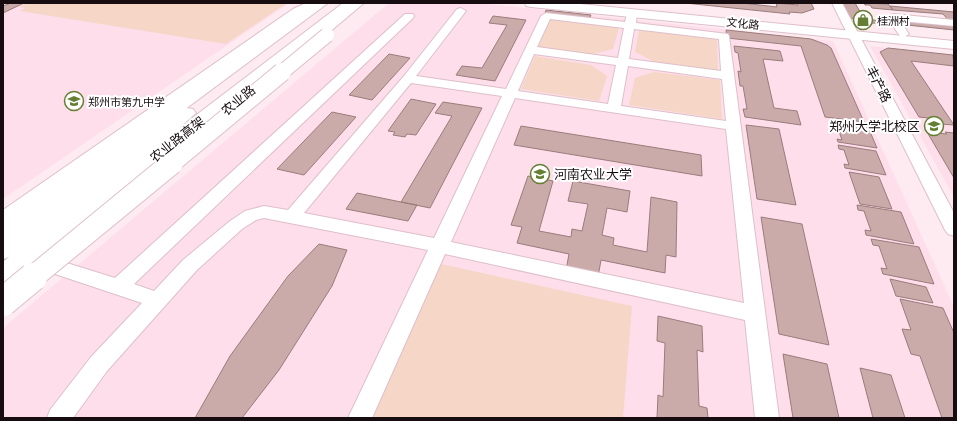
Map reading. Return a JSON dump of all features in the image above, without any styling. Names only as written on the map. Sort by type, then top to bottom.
[{"type":"main road","points":[[3,221],[298,12],[316,3]]},
{"type":"main road","name":"农业路高架","points":[[3,250],[333,3]]},
{"type":"main road","name":"文化路","points":[[531,3],[852,32],[954,46]]},
{"type":"main road","name":"文化路","points":[[587,3],[632,12]]},
{"type":"main road","points":[[3,302],[327,35],[354,5]]},
{"type":"main road","name":"农业路高架","points":[[3,275],[354,5]]},
{"type":"main road","name":"文化路","points":[[852,32],[904,34],[954,39]]},
{"type":"street","name":"农业路","points":[[3,235],[323,3]]},
{"type":"street","name":"丰产路","points":[[837,3],[954,230]]},
{"type":"street","name":"农业路","points":[[3,287],[354,5]]},
{"type":"street","points":[[292,216],[408,79],[461,11]]},
{"type":"street","points":[[614,108],[624,62],[632,12]]},
{"type":"street","points":[[360,418],[546,16],[632,12],[724,36],[767,418]]},
{"type":"street","points":[[118,287],[409,16]]},
{"type":"street","points":[[904,34],[893,19],[894,17],[954,23]]},
{"type":"street","points":[[530,50],[728,76]]},
{"type":"street","points":[[408,79],[733,126]]},
{"type":"street","points":[[59,418],[99,364],[190,265],[236,224],[251,215],[264,212],[292,216],[439,246],[755,314]]},
{"type":"street","points":[[36,260],[158,300]]},
{"type":"shaded area","name":"郑州市第九中学","points":[[3,3],[289,3],[3,199]]},
{"type":"shaded area","points":[[28,3],[287,3],[226,44],[20,11],[25,8],[19,7]]},
{"type":"shaded area","name":"河南农业大学","points":[[389,3],[478,3],[833,41],[954,307],[954,418],[3,418],[3,328]]},
{"type":"shaded area","points":[[551,18],[619,27],[613,49],[589,55],[538,48]]},
{"type":"shaded area","points":[[639,30],[717,39],[718,71],[657,63],[635,52]]},
{"type":"shaded area","name":"郑州大学北校区","points":[[870,46],[954,55],[954,197]]},
{"type":"shaded area","points":[[535,56],[591,65],[607,76],[599,101],[521,89]]},
{"type":"shaded area","points":[[654,72],[720,80],[722,119],[629,105],[635,78]]},
{"type":"shaded area","points":[[441,264],[632,306],[623,418],[373,418]]},
{"type":"building","points":[[11,3],[24,3],[3,13],[3,6]]},
{"type":"building","points":[[685,3],[742,3],[777,7],[776,3],[798,5],[797,3],[811,3],[814,9],[802,13],[789,12],[790,14]]},
{"type":"building","points":[[841,3],[855,3],[863,17],[872,20],[888,21],[891,25],[864,22],[848,17]]},
{"type":"building","points":[[864,3],[888,4],[893,10],[872,8],[870,5],[865,5]]},
{"type":"building","points":[[890,6],[954,12],[954,22],[950,22],[943,14],[893,10]]},
{"type":"building","points":[[546,10],[591,15],[589,19],[545,14]]},
{"type":"building","points":[[493,16],[526,20],[495,81],[456,75],[462,66],[482,68],[507,25],[489,23]]},
{"type":"building","points":[[904,21],[954,26],[954,30],[907,25]]},
{"type":"building","points":[[726,30],[811,39],[827,45],[831,48],[864,122],[825,117],[801,46],[727,38]]},
{"type":"building","points":[[734,46],[780,51],[783,61],[763,59],[774,108],[797,111],[801,125],[745,117],[743,109],[747,109],[743,86],[740,86],[738,71],[741,72],[738,53],[735,52]]},
{"type":"building","points":[[888,48],[953,55],[954,66],[911,61],[954,125],[941,124],[938,119],[919,117],[880,52]]},
{"type":"building","points":[[389,54],[410,58],[372,100],[349,95]]},
{"type":"building","points":[[411,99],[436,104],[416,135],[407,134],[405,137],[393,135],[395,132],[388,131]]},
{"type":"building","points":[[443,102],[482,108],[430,208],[401,202],[452,116],[435,113]]},
{"type":"building","points":[[332,112],[356,117],[304,175],[277,169]]},
{"type":"building","points":[[831,121],[868,127],[877,148],[838,142],[837,139],[842,140],[837,126],[832,125]]},
{"type":"building","points":[[746,125],[779,129],[796,205],[757,199]]},
{"type":"building","points":[[521,126],[701,155],[702,176],[514,145]]},
{"type":"building","points":[[927,132],[947,134],[945,132],[954,133],[954,178]]},
{"type":"building","points":[[838,145],[876,151],[886,175],[845,168],[844,164],[849,165],[844,150],[839,149]]},
{"type":"building","points":[[849,172],[879,177],[892,209],[860,204]]},
{"type":"building","points":[[528,176],[553,181],[539,231],[571,237],[572,229],[582,231],[588,204],[568,201],[573,181],[630,191],[627,212],[607,208],[602,235],[614,238],[613,245],[647,252],[651,197],[677,202],[676,257],[666,255],[665,273],[601,260],[598,277],[566,270],[569,254],[517,243],[522,227],[511,225]]},
{"type":"building","points":[[357,193],[417,205],[408,221],[346,209]]},
{"type":"building","points":[[857,205],[901,212],[914,244],[866,235],[865,230],[871,231],[864,211],[858,210]]},
{"type":"building","points":[[761,217],[802,224],[829,345],[779,334]]},
{"type":"building","points":[[871,239],[919,247],[934,284],[883,274],[881,268],[887,269],[879,246],[873,245]]},
{"type":"building","points":[[319,244],[347,250],[332,286],[279,370],[242,418],[195,418],[230,356],[288,276]]},
{"type":"building","points":[[890,279],[926,287],[933,303],[896,296]]},
{"type":"building","points":[[900,299],[943,308],[954,333],[954,418],[942,418],[920,356],[911,354],[902,329],[911,330]]},
{"type":"building","points":[[658,316],[702,326],[703,352],[697,350],[699,406],[707,408],[708,418],[657,418],[658,395],[663,397],[665,343],[657,341]]},
{"type":"building","points":[[783,354],[827,364],[839,418],[793,418]]},
{"type":"building","points":[[860,368],[891,375],[905,418],[873,418]]},
{"type":"place","name":"桂洲村","points":[[863,20]]},
{"type":"place","name":"郑州市第九中学","points":[[74,101]]},
{"type":"place","name":"郑州大学北校区","points":[[934,126]]},
{"type":"place","name":"河南农业大学","points":[[540,174]]}]
